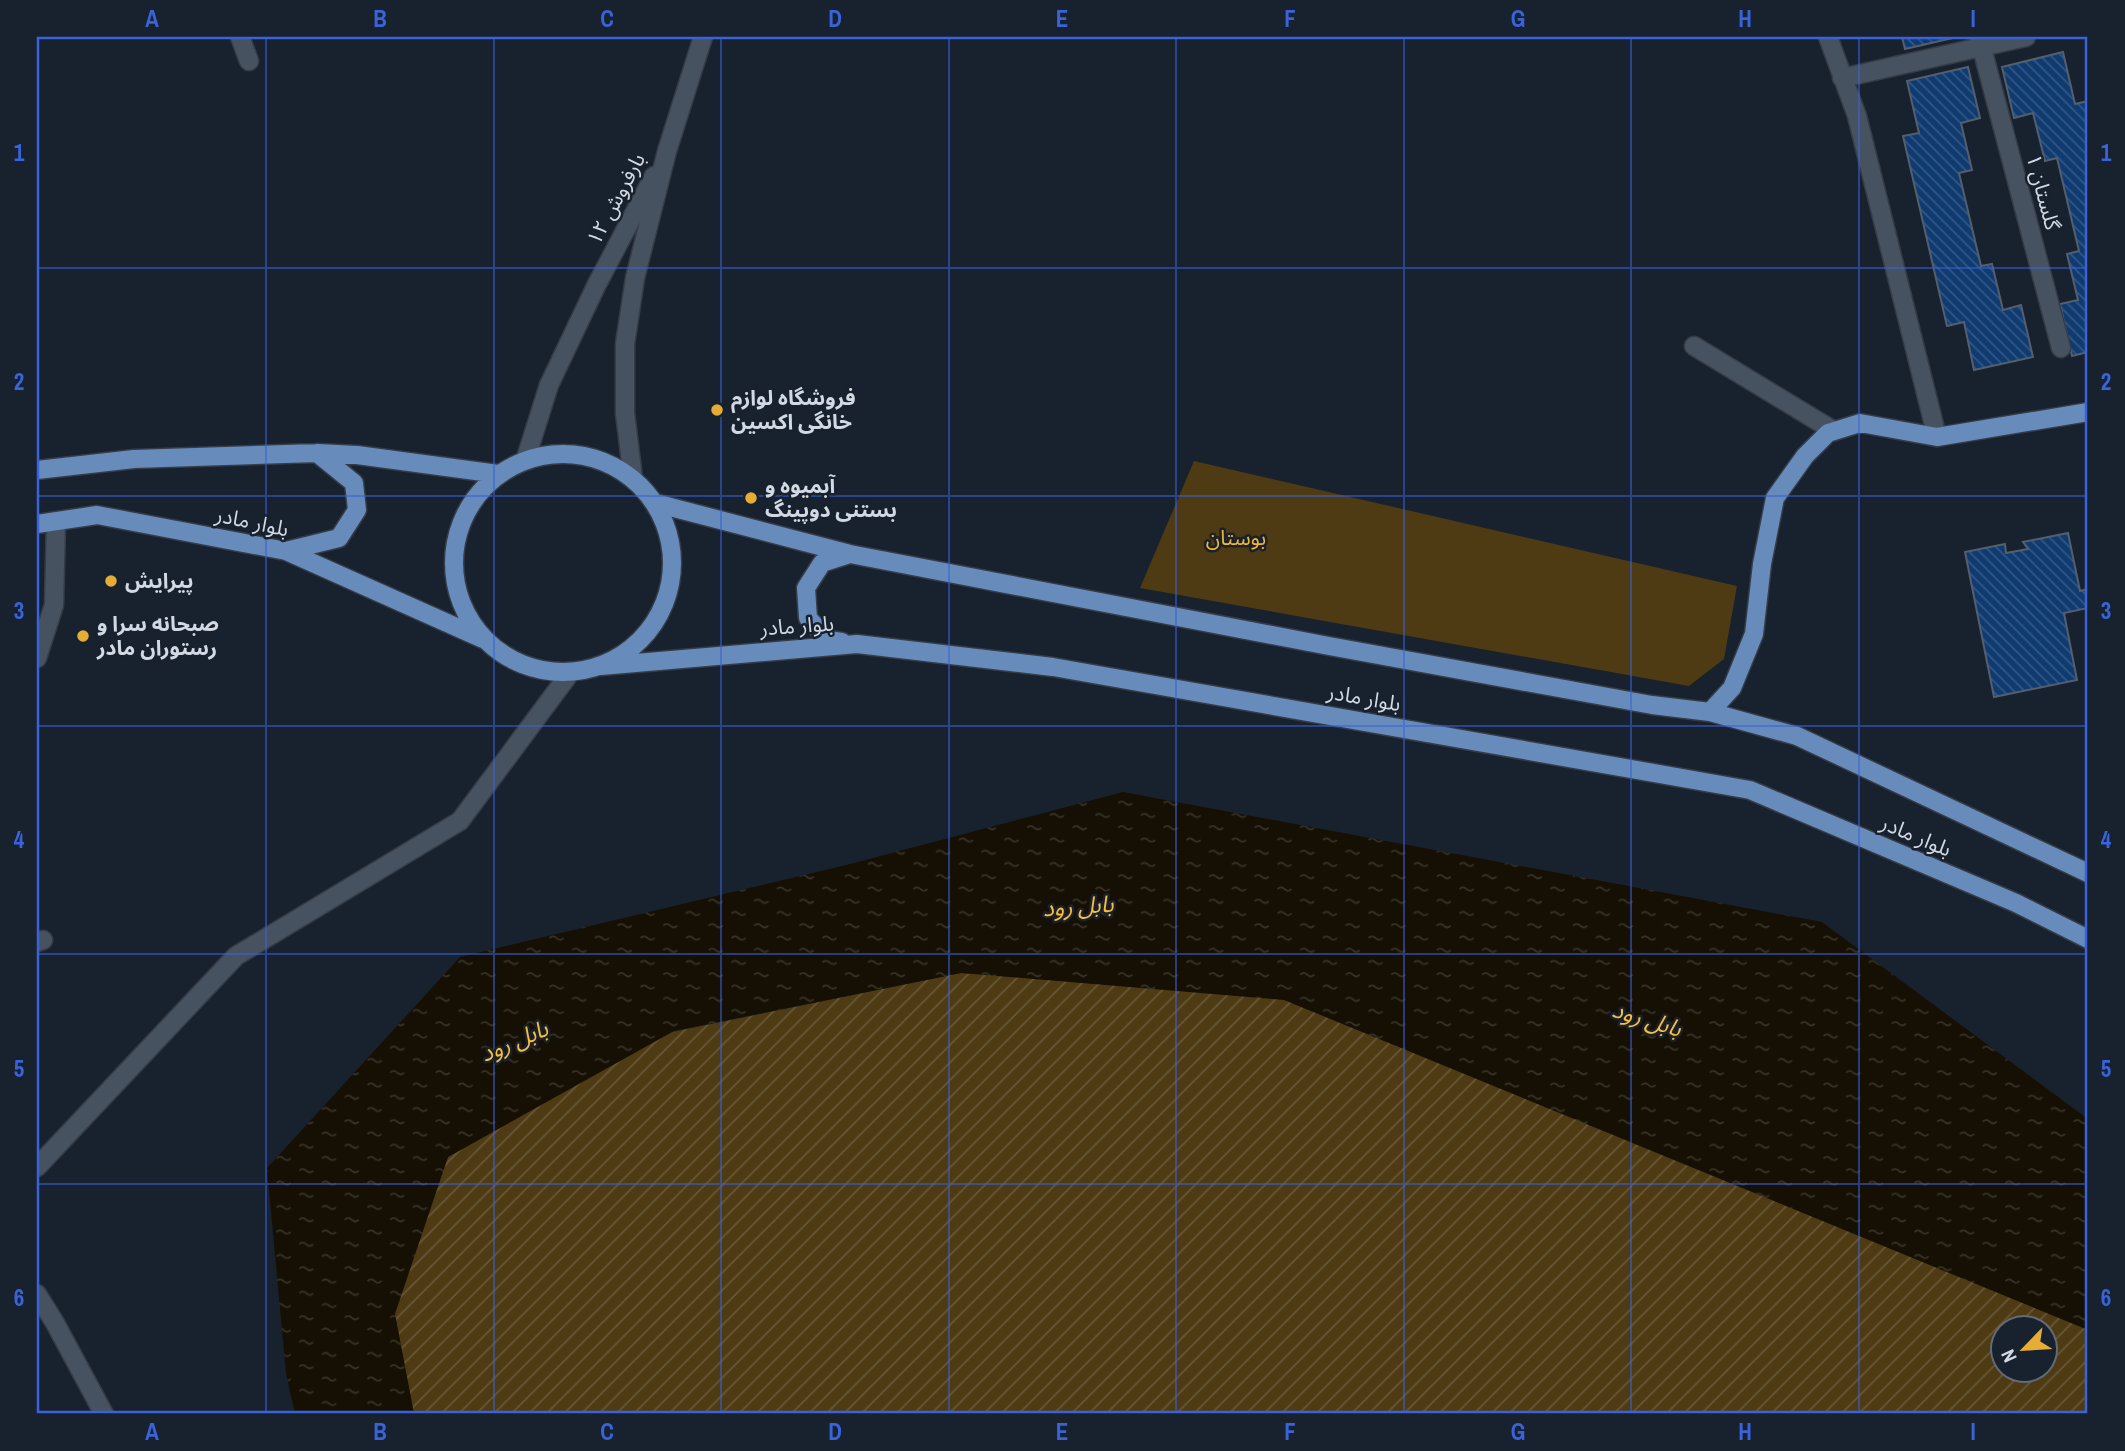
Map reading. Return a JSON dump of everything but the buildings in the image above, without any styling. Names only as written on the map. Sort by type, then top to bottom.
[{"type":"main road","points":[[1710,712],[1732,688],[1754,634],[1762,564],[1775,498],[1805,456],[1828,433],[1860,423],[1937,437],[2088,412]]},
{"type":"main road","points":[[37,470],[135,459],[317,453],[358,455],[498,474]]},
{"type":"main road","points":[[286,551],[339,538],[357,509],[354,483],[317,453]]},
{"type":"main road","points":[[564,453],[601,459],[633,478],[655,503],[668,533],[673,565],[667,598],[652,627],[629,650],[601,666],[570,673],[539,670],[509,658],[484,639],[468,618],[457,593],[453,567],[455,540],[464,514],[478,492],[498,474],[526,458],[564,453]]},
{"type":"main road","name":"بلوار مادر","points":[[655,503],[850,554],[1342,649],[1652,705],[1710,712],[1797,736],[2088,873]]},
{"type":"main road","name":"بلوار مادر","points":[[37,524],[97,515],[286,551],[484,639]]},
{"type":"main road","points":[[850,554],[822,563],[806,588],[807,608],[808,618],[828,640],[857,644]]},
{"type":"main road","name":"بلوار مادر","points":[[601,666],[857,644],[1053,667],[1749,790],[2016,903],[2088,939]]},
{"type":"street","points":[[240,37],[249,61]]},
{"type":"street","points":[[667,151],[703,37]]},
{"type":"street","points":[[1828,37],[1857,116],[1937,437]]},
{"type":"street","points":[[1842,78],[1980,42],[2026,37]]},
{"type":"street","name":"گلستان ۱","points":[[1980,42],[2061,348]]},
{"type":"street","name":"بارفروش ۱۲","points":[[526,458],[549,385],[597,284],[667,151]]},
{"type":"street","name":"بارفروش ۱۲","points":[[633,478],[625,413],[625,344],[635,278],[667,151]]},
{"type":"street","points":[[1694,346],[1834,431]]},
{"type":"street","points":[[37,658],[54,606],[56,521]]},
{"type":"street","points":[[37,1167],[236,956],[460,821],[570,673]]},
{"type":"street","points":[[37,1294],[104,1414]]},
{"type":"green space","name":"بوستان","points":[[1194,461],[1737,586],[1724,659],[1689,686],[1140,588]]},
{"type":"green space","points":[[961,973],[1183,986],[1484,1027],[2088,1317],[2088,1414],[414,1414],[392,1300],[448,1157],[667,1033]]},
{"type":"water","name":"بابل رود","points":[[1123,792],[1822,922],[2088,1119],[2088,1330],[2058,1318],[2058,1314],[2049,1314],[1284,1000],[961,973],[674,1031],[448,1157],[395,1314],[414,1414],[295,1414],[286,1374],[267,1168],[460,957],[846,865]]},
{"type":"place","name":"فروشگاه لوازم خانگی اکسین","points":[[717,410]]},
{"type":"place","name":"آبمیوه و بستنی دوپینگ","points":[[751,498]]},
{"type":"place","name":"پیرایش","points":[[111,581]]},
{"type":"place","name":"صبحانه سرا و رستوران مادر","points":[[83,636]]}]
